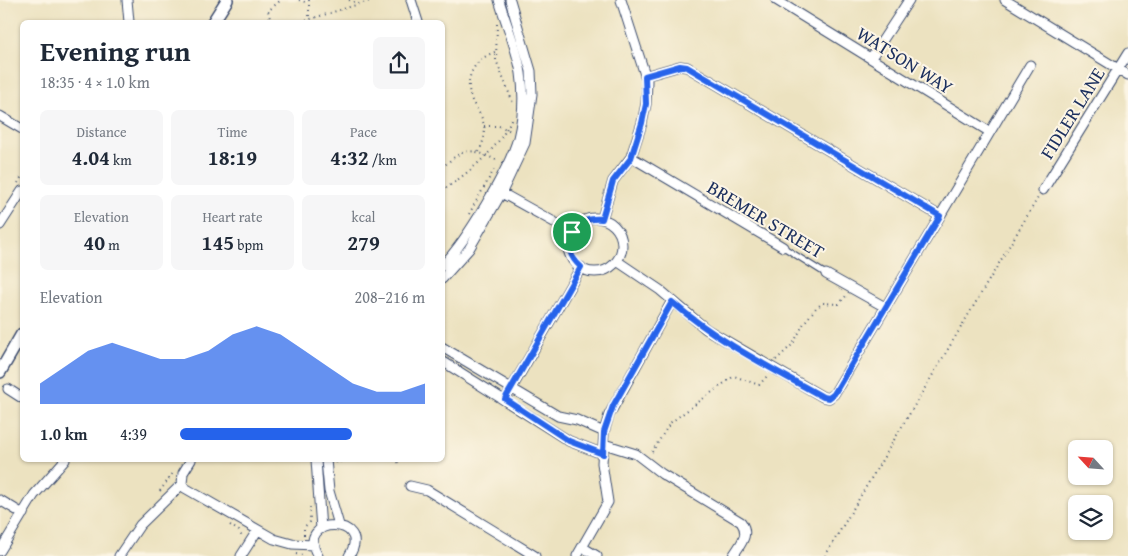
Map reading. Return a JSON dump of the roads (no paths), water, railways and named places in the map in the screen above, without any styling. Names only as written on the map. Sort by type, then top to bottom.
[{"type":"street","points":[[127,0],[128,20]]},
{"type":"street","points":[[214,20],[227,0]]},
{"type":"street","points":[[411,0],[417,20]]},
{"type":"street","points":[[445,262],[498,191],[517,140],[522,103],[521,72],[499,0]]},
{"type":"street","points":[[445,276],[469,249],[525,143],[532,94],[531,71],[510,0]]},
{"type":"street","points":[[602,219],[613,181],[631,158],[646,104],[645,76],[621,0]]},
{"type":"street","points":[[871,58],[908,0]]},
{"type":"street","points":[[1004,0],[1128,74]]},
{"type":"street","name":"WATSON WAY","points":[[781,1],[990,132]]},
{"type":"street","name":"FIDLER LANE","points":[[1043,190],[1128,53]]},
{"type":"street","points":[[617,261],[660,290],[706,329],[823,397],[829,398],[834,394],[1030,65]]},
{"type":"street","points":[[645,76],[680,66],[687,67],[940,216]]},
{"type":"street","points":[[0,116],[20,128]]},
{"type":"street","name":"BREMER STREET","points":[[631,158],[783,247]]},
{"type":"street","points":[[498,191],[572,232]]},
{"type":"street","points":[[0,225],[20,194]]},
{"type":"street","points":[[602,219],[616,228],[622,244],[617,261],[604,270],[588,271],[581,267],[571,255],[569,240],[572,232],[584,220],[602,219]]},
{"type":"street","points":[[505,399],[581,267]]},
{"type":"street","name":"BREMER STREET","points":[[826,274],[885,307]]},
{"type":"street","points":[[577,556],[608,502],[602,463],[604,432],[613,406],[672,302]]},
{"type":"street","points":[[0,372],[20,337]]},
{"type":"street","points":[[445,350],[558,416],[577,420],[604,432]]},
{"type":"street","points":[[445,363],[569,441],[603,454]]},
{"type":"street","points":[[8,389],[20,397]]},
{"type":"street","points":[[604,444],[636,454],[662,474],[741,522],[746,529],[746,535],[733,556]]},
{"type":"street","points":[[0,551],[40,488],[63,462]]},
{"type":"street","points":[[119,556],[140,524],[182,484],[183,473],[190,462]]},
{"type":"street","points":[[316,462],[321,529]]},
{"type":"street","points":[[331,462],[328,490],[339,525]]},
{"type":"street","points":[[182,484],[190,491],[274,539],[314,545]]},
{"type":"street","points":[[410,486],[427,490],[535,556]]},
{"type":"street","points":[[0,500],[23,514]]},
{"type":"street","points":[[318,556],[314,545],[317,534],[321,529],[332,524],[339,525],[350,532],[354,545],[349,556]]},
{"type":"street","points":[[241,556],[257,531]]},
{"type":"street","points":[[582,547],[597,556]]},
{"type":"lane","name":"BREMER STREET","points":[[783,247],[826,274]]}]
